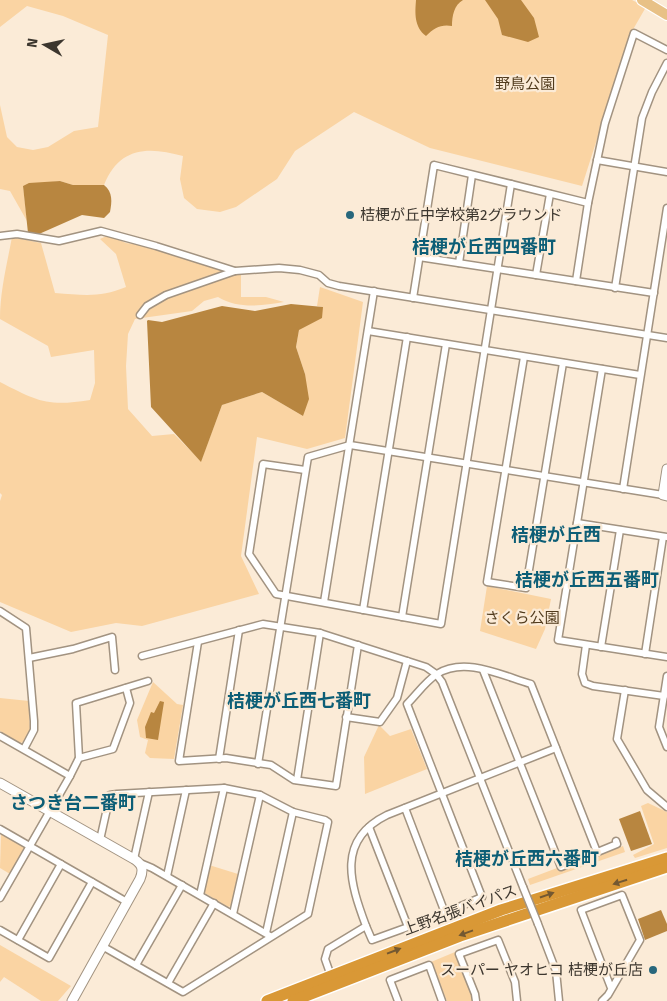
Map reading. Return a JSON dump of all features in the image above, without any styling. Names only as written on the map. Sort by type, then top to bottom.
[{"type":"highway","name":"上野名張バイパス","points":[[267,1001],[511,907],[667,858]]},
{"type":"highway","name":"上野名張バイパス","points":[[293,1001],[497,922],[667,867]]},
{"type":"main road","points":[[642,0],[667,15]]},
{"type":"street","points":[[576,281],[588,203],[605,123],[634,33],[667,50]]},
{"type":"street","points":[[615,288],[642,118],[652,92],[667,63]]},
{"type":"street","points":[[597,160],[667,172]]},
{"type":"street","points":[[413,298],[434,165],[588,203]]},
{"type":"street","points":[[459,263],[472,174]]},
{"type":"street","points":[[306,470],[263,464],[249,554],[276,594],[441,624],[511,184]]},
{"type":"street","points":[[536,275],[550,194]]},
{"type":"street","points":[[622,489],[667,208]]},
{"type":"street","points":[[0,236],[17,234],[59,241],[100,231],[236,271]]},
{"type":"street","points":[[420,256],[654,294]]},
{"type":"street","points":[[140,315],[147,306],[166,295],[236,271],[279,268],[300,270],[319,275],[332,284],[667,338]]},
{"type":"street","points":[[324,602],[374,291]]},
{"type":"street","points":[[368,332],[640,375]]},
{"type":"street","points":[[363,610],[407,337]]},
{"type":"street","points":[[402,617],[446,344]]},
{"type":"street","points":[[524,357],[487,582],[516,587],[526,588],[563,363]]},
{"type":"street","points":[[602,369],[558,640],[667,657]]},
{"type":"street","points":[[258,764],[308,457],[350,445],[665,495],[667,469]]},
{"type":"street","points":[[577,523],[665,537],[645,654]]},
{"type":"street","points":[[601,647],[620,530]]},
{"type":"street","points":[[0,611],[26,628],[34,722],[32,734],[24,750]]},
{"type":"street","points":[[142,656],[263,624],[320,633],[407,661],[436,674],[442,682],[556,971],[560,1001]]},
{"type":"street","points":[[219,759],[239,630]]},
{"type":"street","points":[[297,780],[320,633]]},
{"type":"street","points":[[28,658],[73,649],[112,637],[115,670]]},
{"type":"street","points":[[198,642],[179,762],[219,759],[258,764],[271,766],[297,780],[336,786],[358,645]]},
{"type":"street","points":[[586,645],[582,674],[583,680],[593,686],[664,696]]},
{"type":"street","points":[[346,717],[380,722],[397,698],[407,661]]},
{"type":"street","points":[[405,808],[445,912],[482,897],[407,704],[436,674],[462,665],[531,684],[538,697],[597,852]]},
{"type":"street","points":[[483,670],[560,867],[617,844],[616,841]]},
{"type":"street","points":[[667,676],[659,730],[667,747]]},
{"type":"street","points":[[0,898],[79,758],[76,703],[148,681]]},
{"type":"street","points":[[79,758],[113,749],[130,703],[126,688]]},
{"type":"street","points":[[625,690],[617,739],[647,790],[667,807]]},
{"type":"street","points":[[0,736],[70,776]]},
{"type":"street","points":[[369,827],[408,927],[372,940],[354,890],[350,872],[354,848],[369,827],[382,817],[556,748]]},
{"type":"street","points":[[0,783],[268,935]]},
{"type":"street","points":[[100,840],[110,795],[224,788],[260,795],[292,812],[328,822],[308,914],[268,935],[183,992],[102,946]]},
{"type":"street","points":[[200,895],[224,788]]},
{"type":"street","points":[[167,876],[186,790]]},
{"type":"street","points":[[72,1001],[142,874],[137,861],[149,792]]},
{"type":"street","points":[[232,914],[260,795]]},
{"type":"street","points":[[268,935],[292,812]]},
{"type":"street","points":[[0,829],[127,902]]},
{"type":"street","points":[[18,940],[61,864]]},
{"type":"street","points":[[0,930],[49,958],[92,882]]},
{"type":"street","points":[[136,965],[182,885]]},
{"type":"street","points":[[602,1001],[611,988],[640,940],[622,895],[581,910],[611,988]]},
{"type":"street","points":[[168,983],[214,903]]},
{"type":"street","points":[[331,976],[325,959],[328,949],[366,926]]},
{"type":"street","points":[[476,1001],[459,954],[498,940],[515,982],[516,1001]]},
{"type":"street","points":[[398,1001],[390,980],[429,965],[442,1001]]},
{"type":"green space","name":"野鳥公園","points":[[0,0],[632,0],[646,7],[631,33],[582,186],[430,148],[354,112],[295,151],[277,179],[236,207],[220,212],[197,209],[184,198],[180,179],[183,156],[158,151],[147,151],[136,152],[126,156],[110,172],[104,185],[73,185],[60,181],[23,186],[27,221],[10,191],[0,189],[0,105],[7,137],[17,147],[33,150],[48,147],[74,131],[98,127],[108,35],[63,16],[27,6],[0,27]]},
{"type":"green space","points":[[109,235],[126,243],[153,247],[228,273],[241,273],[241,297],[266,297],[284,302],[250,306],[226,301],[218,297],[204,301],[192,311],[135,319],[128,334],[126,366],[128,409],[152,436],[174,434],[201,461],[222,405],[262,392],[303,416],[305,374],[296,347],[299,330],[323,307],[317,306],[320,287],[363,302],[345,438],[307,449],[257,437],[241,556],[259,594],[142,626],[116,623],[71,632],[0,602],[0,501],[2,495],[0,493],[0,382],[43,401],[63,403],[90,400],[95,383],[94,350],[51,357],[48,346],[0,319],[1,298],[12,237],[41,243],[55,293],[99,294],[126,287],[116,254],[100,239]]},
{"type":"green space","name":"さくら公園","points":[[487,586],[551,599],[545,629],[536,649],[480,631]]},
{"type":"green space","points":[[153,682],[177,704],[183,705],[174,759],[150,758],[145,753],[148,740],[140,737],[137,720]]},
{"type":"green space","points":[[0,698],[29,701],[30,730],[24,742],[20,743],[0,731]]},
{"type":"green space","points":[[379,725],[390,736],[411,729],[427,769],[365,794],[364,757]]},
{"type":"green space","points":[[648,803],[667,812],[667,848],[635,858],[633,855],[654,844],[641,806]]},
{"type":"green space","points":[[1,834],[24,847],[10,874],[0,868]]},
{"type":"green space","points":[[623,846],[625,852],[530,885],[528,879],[557,868],[558,871]]},
{"type":"green space","points":[[209,865],[238,874],[231,906],[228,907],[203,892]]},
{"type":"green space","points":[[0,945],[71,986],[58,1001],[41,1001],[4,977],[0,982]]},
{"type":"green space","points":[[455,952],[472,994],[472,1001],[447,1001],[431,962]]},
{"type":"shaded area","points":[[416,0],[463,0],[454,11],[452,26],[438,27],[426,36],[417,24]]},
{"type":"shaded area","points":[[485,0],[521,0],[534,18],[539,37],[528,42],[502,35],[498,19]]},
{"type":"shaded area","points":[[60,181],[73,185],[104,185],[110,194],[110,212],[104,218],[82,215],[39,234],[28,233],[23,186],[29,183]]},
{"type":"shaded area","points":[[291,304],[323,307],[322,318],[299,330],[296,347],[305,374],[309,399],[303,416],[262,392],[222,405],[201,462],[151,407],[147,321],[162,322],[222,306],[255,311]]},
{"type":"shaded area","points":[[160,701],[164,702],[158,740],[146,738],[145,727],[151,712],[154,713]]},
{"type":"shaded area","points":[[640,811],[652,844],[631,851],[619,819]]},
{"type":"shaded area","points":[[661,910],[667,924],[667,931],[645,940],[638,919]]},
{"type":"place","name":"桔梗が丘中学校第2グラウンド","points":[[350,215]]},
{"type":"place","name":"スーパー ヤオヒコ 桔梗が丘店","points":[[653,970]]},
{"type":"district","name":"桔梗が丘西四番町","points":[[484,247]]},
{"type":"district","name":"桔梗が丘西","points":[[556,535]]},
{"type":"district","name":"桔梗が丘西五番町","points":[[587,580]]},
{"type":"district","name":"桔梗が丘西七番町","points":[[299,701]]},
{"type":"district","name":"さつき台二番町","points":[[73,803]]},
{"type":"district","name":"桔梗が丘西六番町","points":[[527,859]]}]
